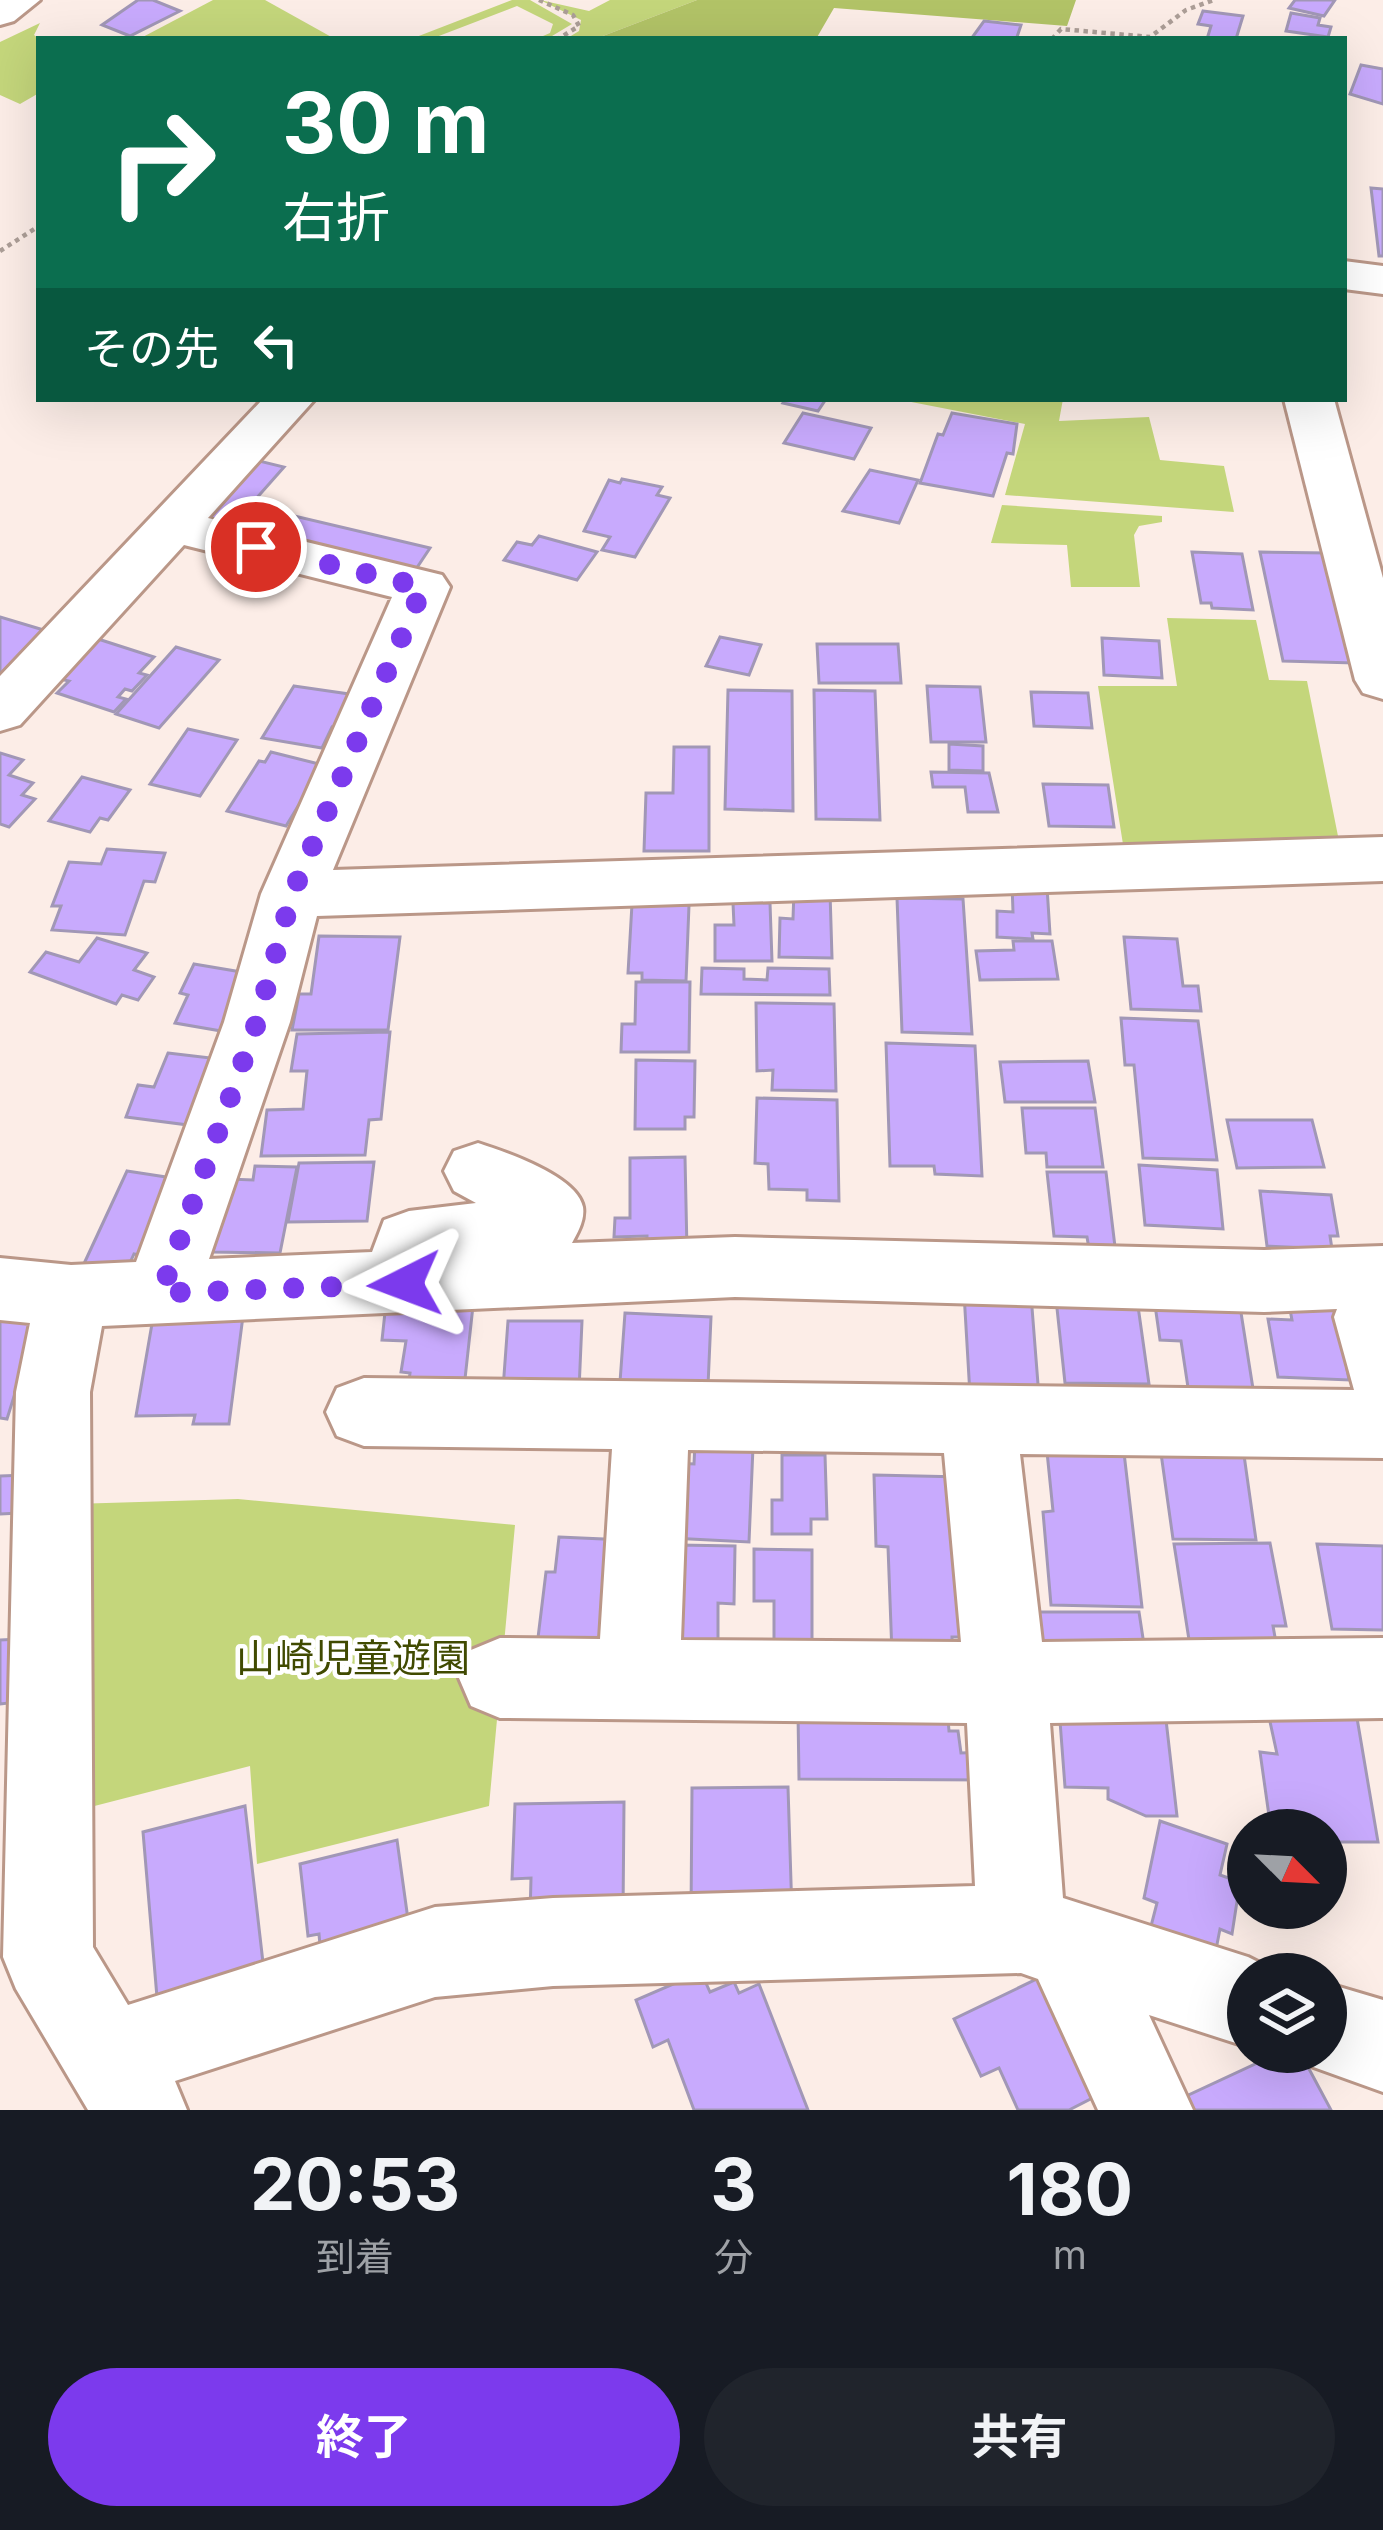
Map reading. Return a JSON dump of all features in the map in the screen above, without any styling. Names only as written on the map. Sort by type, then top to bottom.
[{"type":"street","points":[[0,13],[21,0]]},
{"type":"street","points":[[1347,275],[1383,280]]},
{"type":"street","points":[[0,711],[287,402]]},
{"type":"street","points":[[1310,402],[1383,680]]},
{"type":"street","points":[[161,1293],[257,1022],[292,894],[423,587],[172,526]]},
{"type":"street","points":[[292,894],[1383,859]]},
{"type":"street","points":[[405,1284],[409,1241],[547,1222],[548,1206],[478,1171]]},
{"type":"street","points":[[1227,1995],[1044,1936],[554,1942],[435,1952],[124,2084],[48,1957],[24,1832],[24,1607],[53,1392],[35,1293],[405,1284],[735,1267],[1193,1280],[1378,1322]]},
{"type":"street","points":[[364,1412],[1383,1424]]},
{"type":"street","points":[[639,1679],[652,1417]]},
{"type":"street","points":[[979,1421],[1006,1682],[1044,1936],[1146,2110]]},
{"type":"street","points":[[500,1678],[1006,1682],[1383,1678]]},
{"type":"street","points":[[1347,2035],[1383,2046]]},
{"type":"path","points":[[539,0],[573,15],[579,26],[562,36]]},
{"type":"path","points":[[1151,36],[1186,10],[1214,0]]},
{"type":"path","points":[[1055,36],[1061,29],[1139,36]]},
{"type":"path","points":[[0,250],[36,228]]},
{"type":"green space","points":[[213,0],[265,0],[330,36],[145,36]]},
{"type":"green space","points":[[512,0],[530,0],[572,24],[543,36],[553,24],[517,6],[439,36],[419,36]]},
{"type":"green space","points":[[540,0],[589,11],[610,0],[697,0],[603,36],[571,36],[579,31],[581,20]]},
{"type":"green space","points":[[697,0],[1076,0],[1067,26],[834,8],[818,36],[603,36]]},
{"type":"green space","points":[[40,23],[34,35],[36,95],[20,104],[0,95],[0,42]]},
{"type":"green space","points":[[911,402],[1062,402],[1059,421],[1149,417],[1160,460],[1224,466],[1234,512],[1005,495],[1025,424]]},
{"type":"green space","points":[[1002,505],[1162,516],[1162,522],[1139,526],[1134,535],[1140,587],[1071,587],[1067,545],[991,543]]},
{"type":"green space","points":[[1167,618],[1256,620],[1269,680],[1307,681],[1341,851],[1125,857],[1098,686],[1177,686]]},
{"type":"green space","name":"山崎児童遊園","points":[[238,1499],[515,1525],[489,1806],[257,1864],[250,1766],[75,1811],[73,1504]]},
{"type":"building","points":[[138,0],[153,0],[180,11],[130,36],[102,25]]},
{"type":"building","points":[[1295,0],[1335,0],[1324,16],[1289,8]]},
{"type":"building","points":[[1203,11],[1243,16],[1237,36],[1208,36],[1211,26],[1198,24]]},
{"type":"building","points":[[1291,13],[1320,18],[1318,25],[1331,27],[1328,36],[1286,31]]},
{"type":"building","points":[[984,21],[1021,25],[1017,36],[973,36]]},
{"type":"building","points":[[1361,65],[1383,69],[1383,104],[1350,94]]},
{"type":"building","points":[[1371,188],[1383,189],[1383,256],[1379,256]]},
{"type":"building","points":[[784,402],[824,402],[818,411]]},
{"type":"building","points":[[803,413],[871,428],[854,459],[784,443]]},
{"type":"building","points":[[952,413],[1017,424],[1013,454],[1007,453],[993,496],[920,483],[938,434],[943,435]]},
{"type":"building","points":[[251,459],[284,467],[231,527],[197,518]]},
{"type":"building","points":[[870,470],[918,480],[899,523],[843,511]]},
{"type":"building","points":[[622,479],[662,487],[657,495],[670,498],[635,557],[602,550],[610,537],[584,531],[609,480],[620,483]]},
{"type":"building","points":[[252,506],[430,548],[414,572],[234,529]]},
{"type":"building","points":[[539,536],[597,552],[577,580],[504,560],[517,542],[532,545]]},
{"type":"building","points":[[1192,552],[1242,554],[1253,610],[1201,603]]},
{"type":"building","points":[[1260,552],[1328,553],[1354,663],[1283,661]]},
{"type":"building","points":[[0,617],[47,631],[0,676]]},
{"type":"building","points":[[720,637],[761,645],[749,675],[706,666]]},
{"type":"building","points":[[1102,638],[1159,641],[1162,678],[1104,675]]},
{"type":"building","points":[[98,639],[154,657],[139,673],[147,675],[132,691],[125,689],[118,697],[126,699],[114,712],[57,693],[69,681],[60,679]]},
{"type":"building","points":[[817,644],[898,644],[901,683],[819,683]]},
{"type":"building","points":[[176,647],[219,660],[159,728],[116,714]]},
{"type":"building","points":[[294,686],[356,695],[340,729],[332,727],[322,748],[262,738]]},
{"type":"building","points":[[927,686],[980,687],[986,742],[931,742]]},
{"type":"building","points":[[728,690],[792,691],[793,811],[725,809]]},
{"type":"building","points":[[814,690],[875,691],[880,820],[816,819]]},
{"type":"building","points":[[1031,692],[1088,693],[1092,728],[1034,726]]},
{"type":"building","points":[[188,729],[237,740],[200,796],[150,784]]},
{"type":"building","points":[[949,744],[983,746],[983,771],[949,770]]},
{"type":"building","points":[[674,747],[709,747],[709,851],[644,851],[646,793],[673,793]]},
{"type":"building","points":[[271,752],[323,765],[286,826],[227,811],[259,761],[265,762]]},
{"type":"building","points":[[0,753],[23,760],[9,775],[33,783],[22,795],[35,799],[9,827],[0,824]]},
{"type":"building","points":[[931,772],[989,773],[998,812],[968,812],[965,787],[933,787]]},
{"type":"building","points":[[82,777],[130,790],[108,820],[100,818],[90,832],[49,821]]},
{"type":"building","points":[[1043,784],[1108,785],[1114,827],[1049,826]]},
{"type":"building","points":[[107,849],[165,853],[155,882],[144,881],[125,935],[52,930],[61,906],[52,906],[69,862],[101,864]]},
{"type":"building","points":[[1012,884],[1047,887],[1050,934],[1032,933],[1033,939],[997,937],[997,911],[1013,912]]},
{"type":"building","points":[[794,891],[830,892],[832,958],[779,957],[780,918],[793,919]]},
{"type":"building","points":[[897,898],[963,899],[972,1034],[902,1032]]},
{"type":"building","points":[[733,903],[770,903],[772,961],[715,961],[715,925],[734,925]]},
{"type":"building","points":[[632,904],[689,905],[686,981],[642,980],[642,973],[628,973]]},
{"type":"building","points":[[319,936],[400,937],[388,1030],[292,1030],[299,994],[311,994]]},
{"type":"building","points":[[1124,937],[1177,939],[1183,986],[1198,986],[1201,1011],[1131,1009]]},
{"type":"building","points":[[97,938],[147,953],[134,970],[154,977],[138,1000],[122,995],[116,1004],[30,972],[46,952],[79,962]]},
{"type":"building","points":[[1013,941],[1052,941],[1058,979],[980,980],[976,951],[1014,950]]},
{"type":"building","points":[[194,964],[253,974],[227,1032],[175,1023],[188,995],[180,993]]},
{"type":"building","points":[[702,968],[744,969],[744,979],[767,980],[768,968],[829,969],[830,995],[701,994]]},
{"type":"building","points":[[636,982],[690,982],[689,1052],[621,1052],[622,1024],[635,1024]]},
{"type":"building","points":[[756,1003],[834,1004],[836,1091],[772,1090],[773,1070],[757,1071]]},
{"type":"building","points":[[1121,1018],[1198,1021],[1217,1160],[1143,1158],[1134,1065],[1125,1065]]},
{"type":"building","points":[[390,1032],[381,1119],[369,1120],[365,1155],[261,1156],[267,1110],[303,1109],[307,1071],[291,1071],[297,1034]]},
{"type":"building","points":[[886,1043],[975,1046],[982,1176],[935,1174],[934,1166],[890,1166]]},
{"type":"building","points":[[168,1053],[219,1059],[196,1126],[126,1117],[138,1085],[154,1087]]},
{"type":"building","points":[[636,1060],[695,1061],[694,1117],[685,1117],[685,1129],[635,1129]]},
{"type":"building","points":[[1088,1061],[1095,1102],[1005,1102],[1000,1062]]},
{"type":"building","points":[[757,1098],[837,1100],[839,1201],[807,1200],[807,1190],[769,1189],[768,1164],[755,1163]]},
{"type":"building","points":[[1022,1108],[1095,1108],[1103,1167],[1047,1167],[1046,1153],[1026,1153]]},
{"type":"building","points":[[1227,1120],[1312,1120],[1324,1167],[1237,1168]]},
{"type":"building","points":[[685,1157],[687,1251],[647,1252],[647,1236],[614,1237],[615,1218],[630,1218],[630,1158]]},
{"type":"building","points":[[374,1162],[367,1221],[288,1222],[299,1163]]},
{"type":"building","points":[[1139,1165],[1217,1170],[1223,1229],[1145,1225]]},
{"type":"building","points":[[255,1166],[297,1167],[280,1253],[213,1252],[229,1179],[253,1180]]},
{"type":"building","points":[[127,1171],[179,1179],[145,1256],[134,1254],[124,1276],[82,1268]]},
{"type":"building","points":[[1047,1172],[1106,1172],[1116,1255],[1090,1255],[1087,1237],[1054,1236]]},
{"type":"building","points":[[1260,1191],[1331,1195],[1338,1236],[1330,1236],[1332,1249],[1267,1246]]},
{"type":"building","points":[[964,1293],[1031,1295],[1039,1397],[970,1395]]},
{"type":"building","points":[[1154,1298],[1239,1300],[1254,1395],[1189,1394],[1181,1341],[1160,1340]]},
{"type":"building","points":[[1056,1299],[1137,1299],[1149,1384],[1065,1383]]},
{"type":"building","points":[[1288,1299],[1347,1301],[1344,1353],[1349,1380],[1278,1377],[1268,1319],[1292,1320]]},
{"type":"building","points":[[386,1303],[473,1306],[464,1388],[408,1387],[410,1373],[401,1372],[406,1341],[382,1340]]},
{"type":"building","points":[[625,1313],[711,1317],[708,1386],[620,1382]]},
{"type":"building","points":[[0,1315],[37,1318],[25,1392],[16,1390],[7,1419],[0,1418]]},
{"type":"building","points":[[243,1316],[229,1424],[193,1424],[195,1415],[136,1416],[153,1318]]},
{"type":"building","points":[[508,1321],[582,1321],[579,1390],[503,1389]]},
{"type":"building","points":[[1159,1439],[1242,1441],[1256,1540],[1173,1539]]},
{"type":"building","points":[[1046,1442],[1123,1444],[1142,1607],[1051,1605],[1043,1512],[1053,1511]]},
{"type":"building","points":[[695,1443],[753,1447],[749,1542],[671,1538],[675,1463],[694,1464]]},
{"type":"building","points":[[782,1455],[825,1455],[827,1519],[811,1519],[811,1534],[772,1534],[772,1500],[782,1500]]},
{"type":"building","points":[[26,1475],[19,1513],[0,1514],[0,1476]]},
{"type":"building","points":[[874,1475],[962,1477],[971,1637],[952,1637],[952,1655],[892,1654],[888,1547],[876,1546]]},
{"type":"building","points":[[559,1537],[625,1540],[614,1659],[536,1654],[546,1572],[555,1572]]},
{"type":"building","points":[[1270,1543],[1286,1626],[1273,1626],[1279,1659],[1192,1659],[1174,1544]]},
{"type":"building","points":[[1317,1544],[1383,1546],[1383,1630],[1332,1629]]},
{"type":"building","points":[[678,1545],[735,1546],[734,1604],[718,1603],[718,1656],[675,1656]]},
{"type":"building","points":[[754,1549],[812,1550],[812,1661],[774,1660],[774,1601],[754,1601]]},
{"type":"building","points":[[1021,1612],[1139,1612],[1146,1658],[1045,1659]]},
{"type":"building","points":[[19,1639],[9,1703],[0,1704],[0,1640]]},
{"type":"building","points":[[947,1707],[949,1731],[958,1731],[961,1753],[985,1752],[986,1780],[799,1779],[798,1713]]},
{"type":"building","points":[[1091,1710],[1165,1711],[1177,1816],[1146,1816],[1108,1799],[1108,1788],[1065,1787],[1060,1721],[1093,1723]]},
{"type":"building","points":[[1269,1717],[1357,1718],[1378,1842],[1347,1842],[1347,1809],[1268,1809],[1260,1752],[1277,1754]]},
{"type":"building","points":[[788,1787],[792,1914],[691,1915],[692,1788]]},
{"type":"building","points":[[624,1802],[623,1914],[530,1916],[531,1878],[512,1879],[515,1804]]},
{"type":"building","points":[[245,1806],[265,1980],[158,2009],[143,1832]]},
{"type":"building","points":[[1160,1821],[1227,1844],[1220,1875],[1227,1877],[1227,1929],[1233,1929],[1232,1934],[1220,1929],[1213,1965],[1150,1930],[1157,1903],[1144,1898]]},
{"type":"building","points":[[397,1840],[410,1934],[321,1957],[319,1934],[308,1936],[300,1864]]},
{"type":"building","points":[[701,1972],[710,1992],[734,1982],[739,1993],[759,1984],[808,2110],[694,2110],[668,2040],[653,2047],[636,2000]]},
{"type":"building","points":[[1045,1975],[1104,2092],[1069,2110],[1018,2110],[999,2068],[981,2076],[954,2019]]},
{"type":"building","points":[[1236,2073],[1311,2073],[1331,2110],[1185,2110],[1180,2099]]},
{"type":"route","points":[[256,547],[423,587],[292,894],[257,1022],[161,1293],[405,1284]]}]
